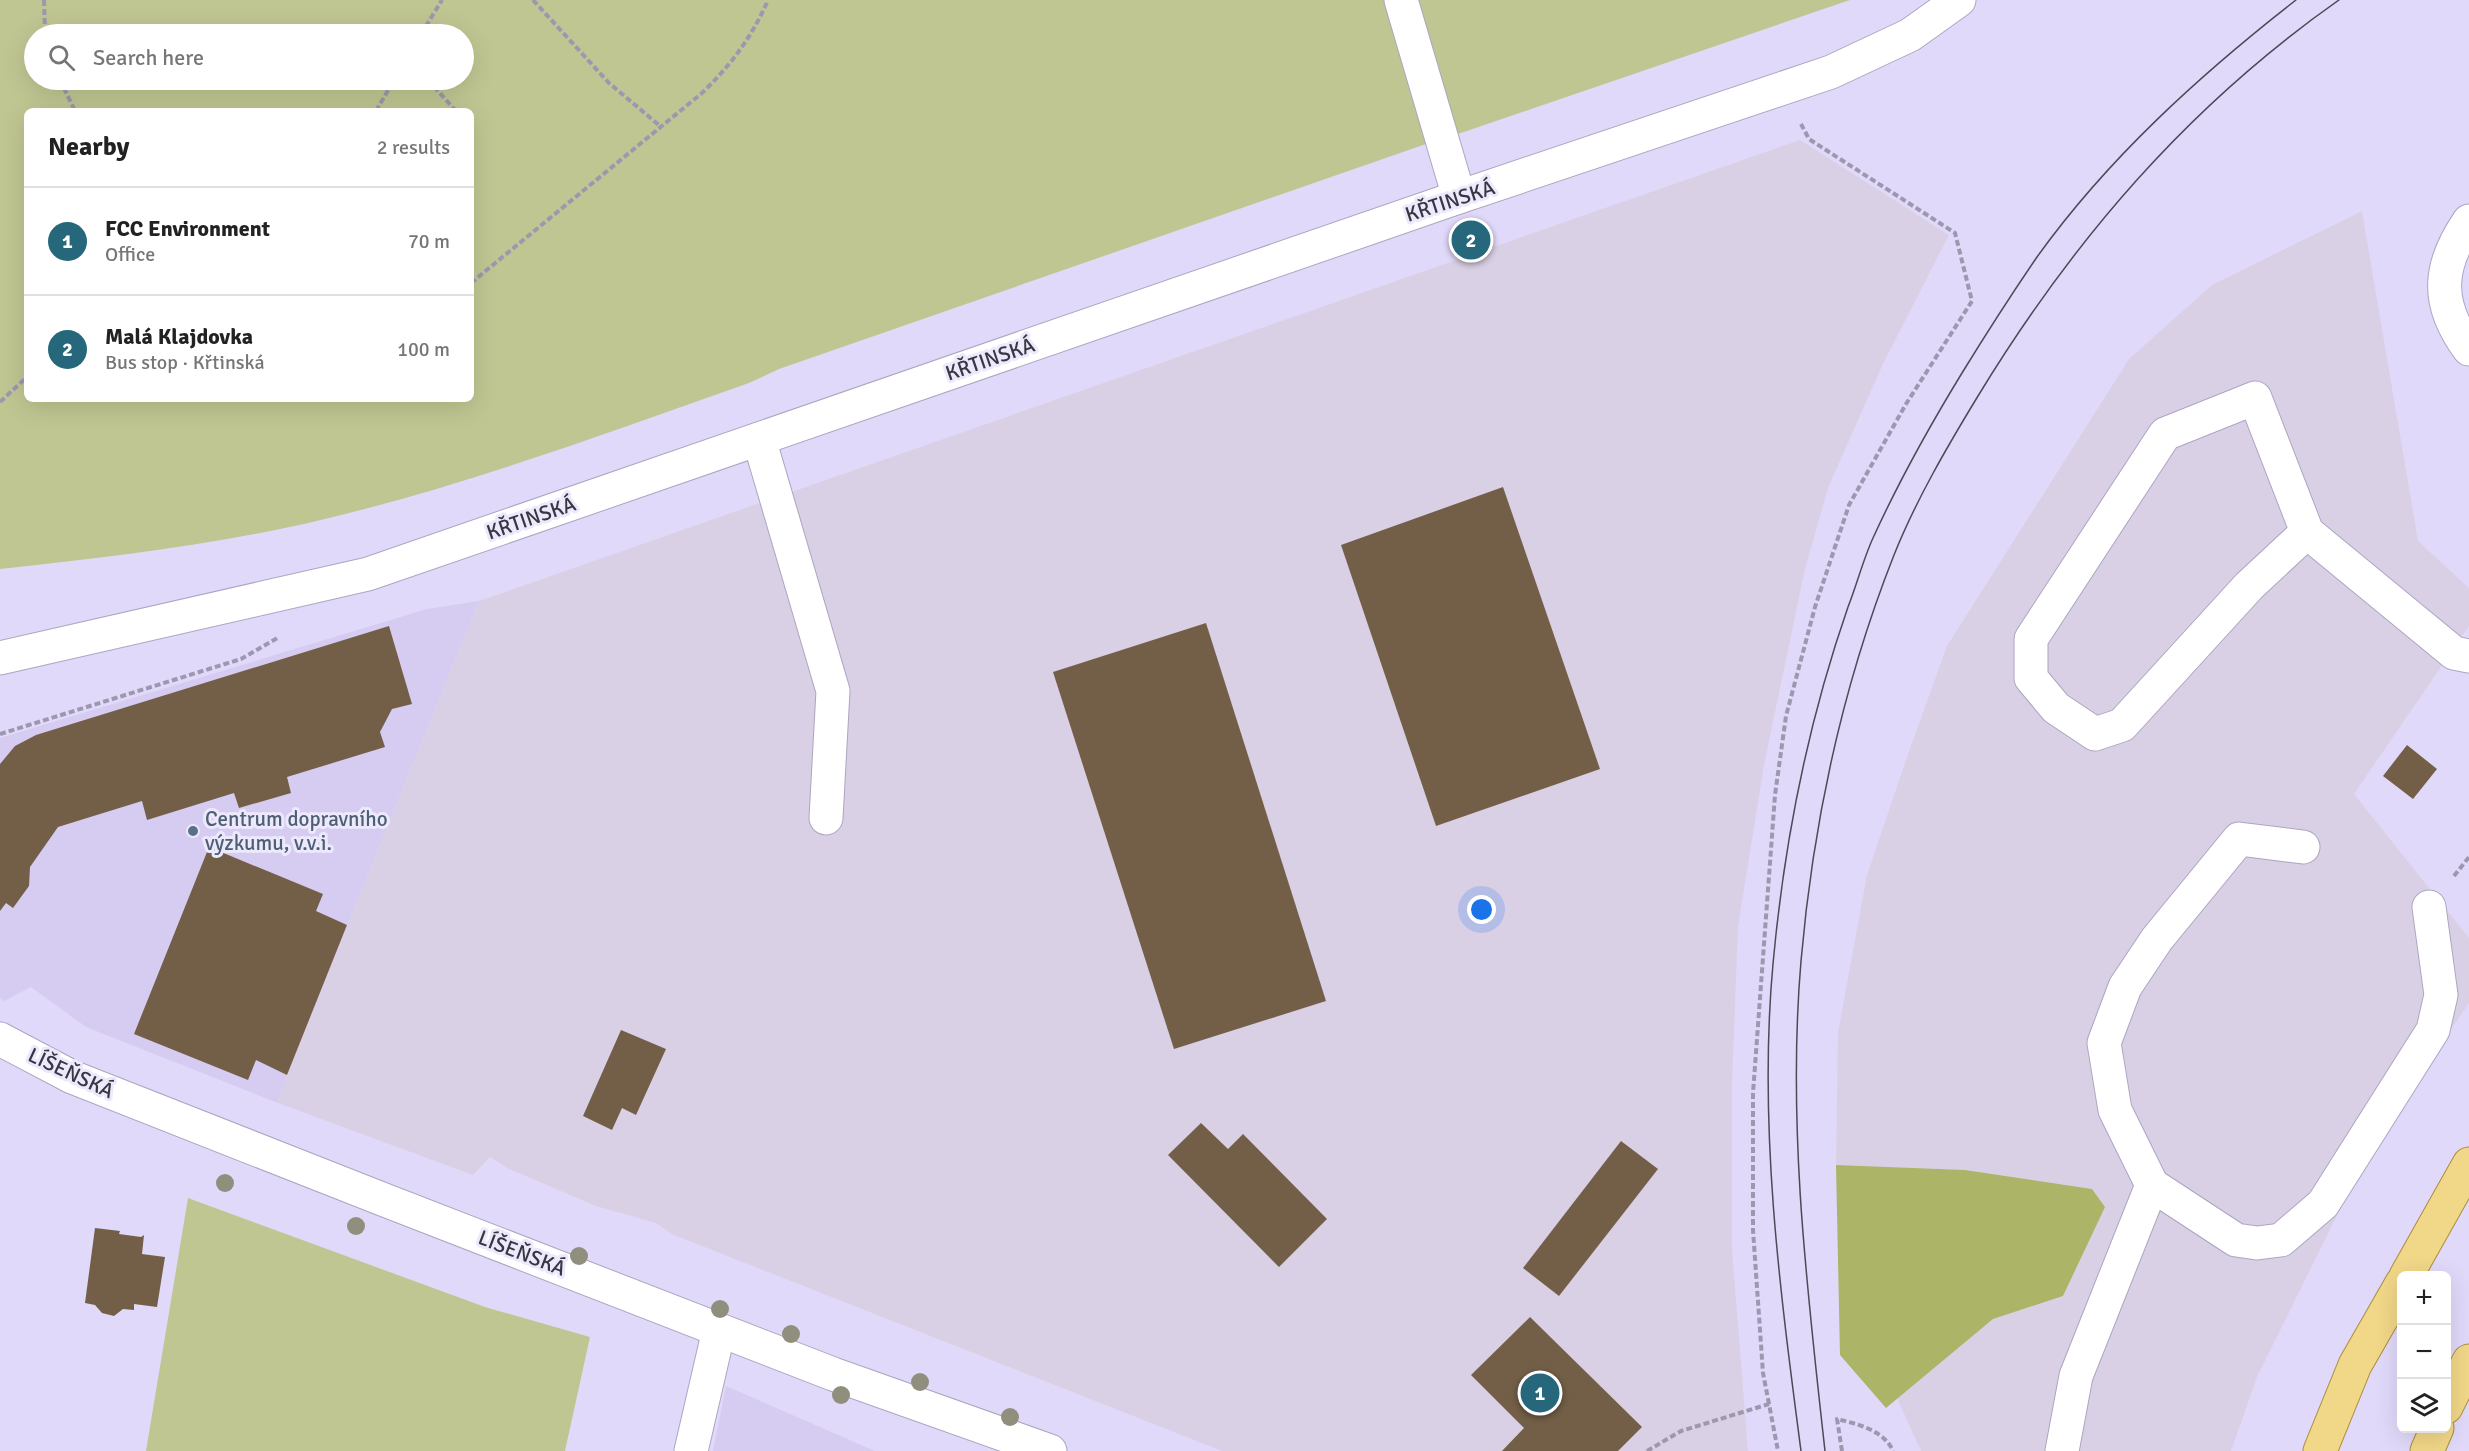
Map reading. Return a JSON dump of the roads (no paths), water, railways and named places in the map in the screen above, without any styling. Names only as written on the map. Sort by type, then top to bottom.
[{"type":"main road","points":[[2408,1271],[2469,1164]]},
{"type":"main road","points":[[2320,1451],[2355,1365],[2397,1292]]},
{"type":"main road","points":[[2451,1397],[2469,1361]]},
{"type":"main road","points":[[2427,1451],[2435,1433]]},
{"type":"street","points":[[1401,0],[1459,197]]},
{"type":"street","name":"KŘTINSKÁ","points":[[0,658],[368,574],[1459,197],[1831,72],[1910,35],[1959,0]]},
{"type":"street","points":[[2469,221],[2453,244],[2444,275],[2446,303],[2456,332],[2469,349]]},
{"type":"street","points":[[2307,532],[2249,586],[2122,725],[2095,734],[2056,708],[2031,678],[2031,639],[2165,434],[2255,398],[2307,532],[2454,653],[2469,656]]},
{"type":"street","points":[[759,439],[833,691],[826,818]]},
{"type":"street","points":[[2303,847],[2239,839],[2157,939],[2125,987],[2104,1043],[2115,1110],[2152,1185],[2236,1240],[2257,1243],[2281,1240],[2323,1204],[2433,1030],[2441,995],[2429,908]]},
{"type":"street","name":"LÍŠEŇSKÁ","points":[[0,1039],[72,1077],[833,1374],[1050,1451]]},
{"type":"street","points":[[2062,1451],[2076,1376],[2152,1185]]},
{"type":"street","points":[[691,1451],[719,1330]]},
{"type":"tram line","points":[[1801,1451],[1774,1208],[1768,1086],[1769,1025],[1778,919],[1791,828],[1821,694],[1848,607],[1873,538],[1915,454],[1971,358],[2037,257],[2094,185],[2158,119],[2225,57],[2296,0]]},
{"type":"tram line","points":[[1825,1451],[1801,1206],[1796,1084],[1797,1022],[1806,909],[1822,806],[1845,704],[1876,604],[1903,534],[1933,474],[1978,396],[2053,283],[2094,230],[2183,131],[2284,41],[2339,0]]},
{"type":"place","name":"Malá Klajdovka","points":[[1471,240]]},
{"type":"place","name":"Centrum dopravního výzkumu, v.v.i.","points":[[193,831]]},
{"type":"place","name":"FCC Environment","points":[[1540,1393]]}]
